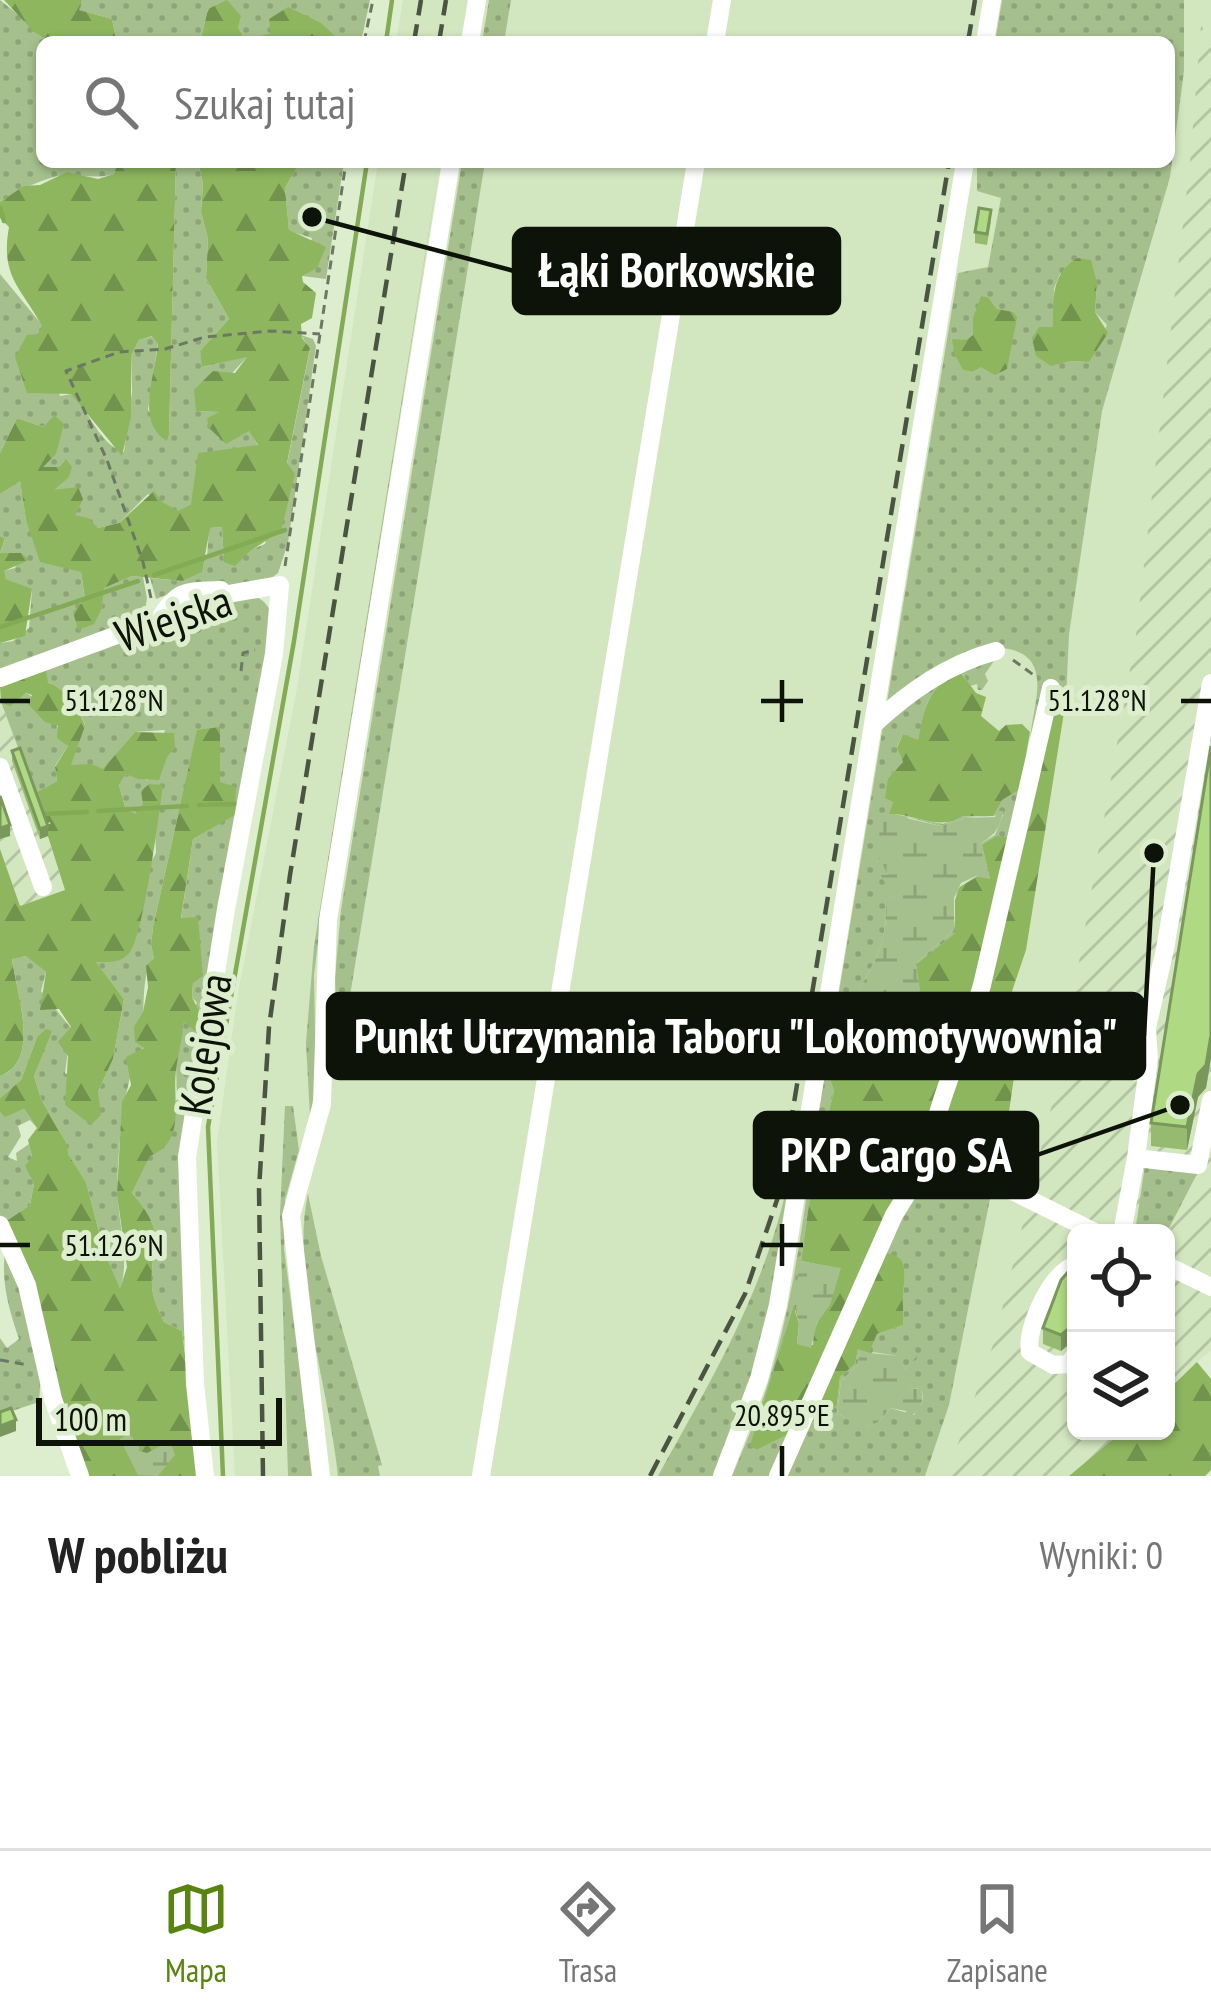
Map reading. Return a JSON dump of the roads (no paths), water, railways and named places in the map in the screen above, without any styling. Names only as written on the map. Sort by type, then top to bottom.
[{"type":"street","points":[[471,36],[477,0]]},
{"type":"street","points":[[716,36],[722,0]]},
{"type":"street","points":[[986,36],[992,0]]},
{"type":"street","points":[[321,1476],[291,1216],[322,1104],[328,920],[450,168]]},
{"type":"street","points":[[481,1476],[695,168]]},
{"type":"street","points":[[722,1476],[771,1338],[964,168]]},
{"type":"street","name":"Wiejska","points":[[0,678],[216,594],[280,585]]},
{"type":"street","name":"Kolejowa","points":[[205,1476],[195,1384],[187,1157],[226,909],[274,654],[280,585]]},
{"type":"street","points":[[255,589],[272,601],[278,616]]},
{"type":"street","points":[[874,724],[936,676],[996,651]]},
{"type":"street","points":[[1124,1224],[1148,1059],[1147,1028],[1211,686]]},
{"type":"street","points":[[778,1476],[894,1215],[927,1162],[933,1119],[982,985],[1051,688]]},
{"type":"street","points":[[0,767],[43,887]]},
{"type":"street","points":[[1136,1158],[1198,1165],[1211,1100]]},
{"type":"street","points":[[805,1145],[927,1162],[984,1177],[1079,1224]]},
{"type":"street","points":[[0,1225],[27,1285],[53,1399],[80,1476]]},
{"type":"street","points":[[1067,1267],[1050,1285],[1028,1346],[1036,1357],[1067,1365]]},
{"type":"street","points":[[1175,1269],[1211,1287]]},
{"type":"waterway","points":[[387,36],[392,0]]},
{"type":"waterway","points":[[223,1476],[208,1127],[294,641],[366,168]]},
{"type":"waterway","points":[[0,208],[4,221]]},
{"type":"waterway","points":[[154,575],[285,530]]},
{"type":"waterway","points":[[0,627],[138,581]]},
{"type":"waterway","points":[[199,805],[235,804]]},
{"type":"waterway","points":[[98,811],[187,806]]},
{"type":"waterway","points":[[44,814],[87,812]]},
{"type":"railway","points":[[415,36],[421,0]]},
{"type":"railway","points":[[440,36],[446,0]]},
{"type":"railway","points":[[969,36],[975,0]]},
{"type":"railway","points":[[263,1476],[259,1189],[269,1027],[405,168]]},
{"type":"railway","points":[[650,1476],[745,1294],[779,1194],[948,168]]},
{"type":"place","name":"Łąki Borkowskie","points":[[312,217]]},
{"type":"place","name":"Punkt Utrzymania Taboru \"Lokomotywownia\"","points":[[1154,853]]},
{"type":"place","name":"PKP Cargo SA","points":[[1180,1105]]}]
